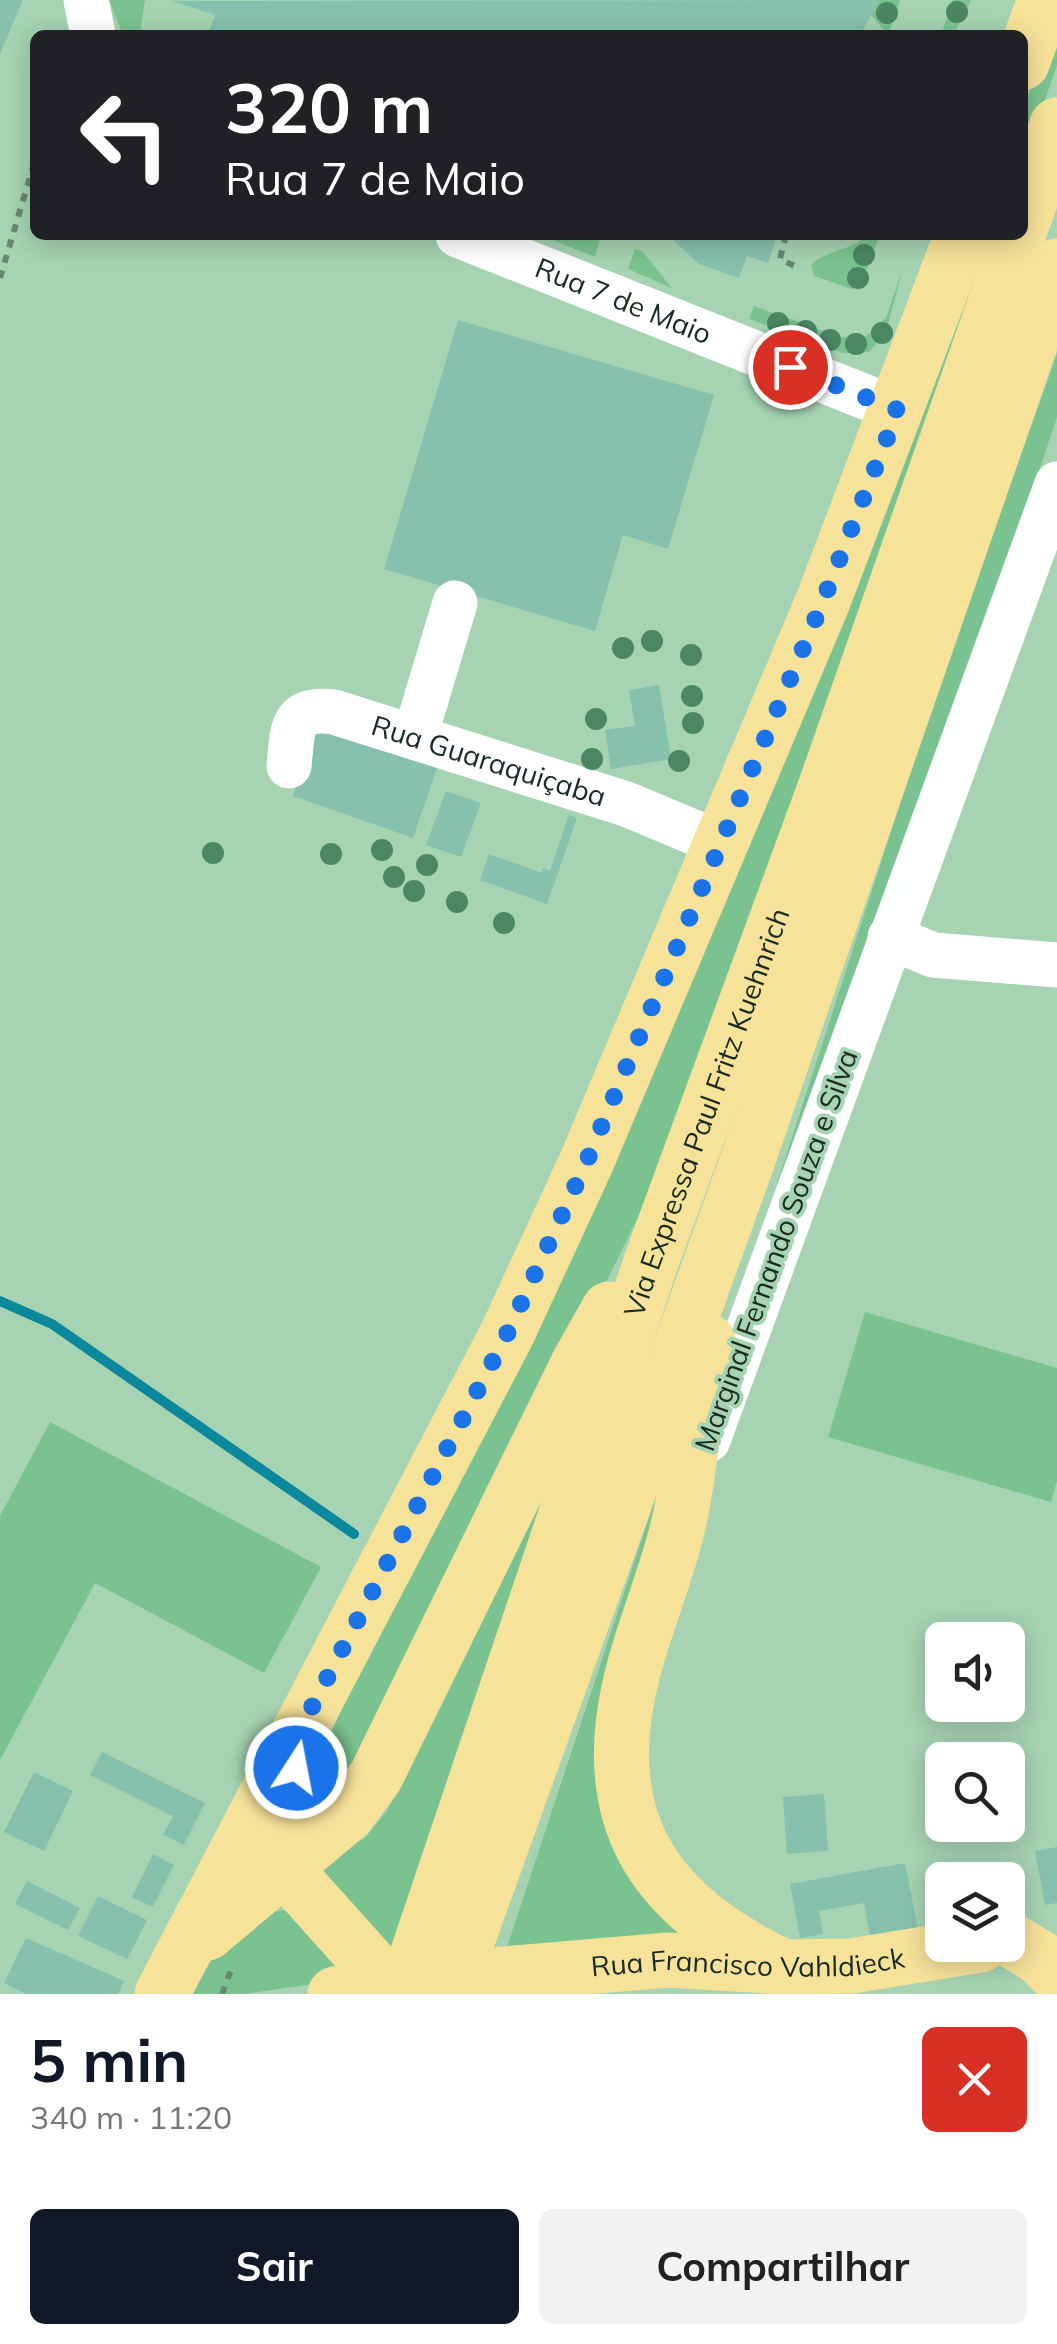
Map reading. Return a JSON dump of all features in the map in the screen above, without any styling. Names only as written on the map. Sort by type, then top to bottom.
[{"type":"main road","points":[[1028,47],[1045,0]]},
{"type":"main road","points":[[1028,207],[1057,125]]},
{"type":"main road","points":[[173,1974],[507,1334],[602,1128],[898,410],[960,240]]},
{"type":"main road","name":"Via Expressa Paul Fritz Kuehnrich","points":[[448,1994],[474,1857],[652,1262],[825,788],[1016,240]]},
{"type":"main road","name":"Via Expressa Paul Fritz Kuehnrich","points":[[376,1991],[474,1857],[747,1162],[1057,266]]},
{"type":"main road","points":[[678,1522],[702,1367],[747,1162]]},
{"type":"main road","points":[[173,1974],[346,1815],[376,1776],[579,1362],[611,1306],[652,1262]]},
{"type":"main road","name":"Marginal Fernando Souza e Silva","points":[[678,1522],[633,1671],[624,1734],[625,1794],[636,1840],[682,1902],[747,1950],[784,1967]]},
{"type":"main road","points":[[300,1730],[286,1869],[376,1991]]},
{"type":"main road","points":[[1025,1937],[1057,1932]]},
{"type":"main road","points":[[1025,1949],[1057,1975]]},
{"type":"main road","name":"Rua Francisco Vahldieck","points":[[376,1991],[668,1960],[784,1967],[900,1961],[925,1956]]},
{"type":"street","points":[[86,0],[92,30]]},
{"type":"street","name":"Rua 7 de Maio","points":[[471,240],[898,410]]},
{"type":"street","name":"Marginal Fernando Souza e Silva","points":[[678,1522],[1057,484]]},
{"type":"street","points":[[416,736],[455,603]]},
{"type":"street","name":"Rua Guaraquiçaba","points":[[289,766],[293,727],[299,716],[316,709],[416,736],[639,808],[722,844]]},
{"type":"street","points":[[890,937],[934,955],[1057,965]]},
{"type":"path","points":[[0,278],[30,177]]},
{"type":"path","points":[[785,240],[781,262],[801,269]]},
{"type":"green space","points":[[109,0],[145,0],[141,30],[121,30]]},
{"type":"green space","points":[[880,0],[900,0],[890,30],[884,30],[871,15]]},
{"type":"green space","points":[[953,0],[971,0],[956,30],[943,30]]},
{"type":"green space","points":[[1057,12],[1057,65],[1028,149],[1028,96]]},
{"type":"green space","points":[[552,240],[600,240],[595,257]]},
{"type":"green space","points":[[878,240],[861,284],[852,289],[814,276],[811,265],[817,260],[854,244]]},
{"type":"green space","points":[[976,240],[995,240],[790,820],[642,1209],[373,1756],[310,1834],[321,1760]]},
{"type":"green space","points":[[635,249],[642,251],[672,288],[628,269]]},
{"type":"green space","points":[[903,268],[886,332],[869,352],[843,353],[749,319],[754,306],[840,337],[866,336],[886,318]]},
{"type":"green space","points":[[1057,354],[1057,417],[1036,480],[729,1332],[935,696]]},
{"type":"green space","points":[[865,1312],[1057,1368],[1057,1481],[1051,1502],[828,1437]]},
{"type":"green space","points":[[50,1422],[321,1567],[264,1673],[95,1583],[0,1760],[0,1516]]},
{"type":"green space","points":[[579,1426],[391,1954],[322,1873],[328,1855],[364,1839],[387,1811]]},
{"type":"green space","points":[[661,1481],[627,1865],[645,1900],[693,1941],[504,1956]]},
{"type":"green space","points":[[290,1910],[355,1978],[244,1994],[191,1994],[230,1938],[257,1918]]},
{"type":"building","points":[[0,0],[23,0],[0,54]]},
{"type":"building","points":[[880,0],[863,30],[210,30],[215,15],[172,1]]},
{"type":"building","points":[[673,240],[775,240],[768,263],[747,256],[739,278],[699,264]]},
{"type":"building","points":[[458,320],[714,395],[668,549],[623,535],[595,631],[384,569]]},
{"type":"building","points":[[659,685],[671,759],[611,769],[605,730],[635,726],[629,690]]},
{"type":"building","points":[[319,723],[438,765],[413,838],[293,796]]},
{"type":"building","points":[[446,791],[481,803],[461,857],[426,845]]},
{"type":"building","points":[[569,815],[577,818],[547,904],[480,880],[489,854],[542,873],[543,868],[550,871]]},
{"type":"building","points":[[102,1752],[205,1803],[184,1845],[163,1835],[173,1816],[90,1775]]},
{"type":"building","points":[[34,1772],[73,1791],[44,1851],[4,1832]]},
{"type":"building","points":[[824,1794],[828,1851],[787,1854],[783,1797]]},
{"type":"building","points":[[1057,1847],[1057,1903],[1045,1905],[1035,1851]]},
{"type":"building","points":[[153,1854],[174,1865],[153,1907],[132,1897]]},
{"type":"building","points":[[905,1863],[919,1935],[871,1943],[864,1903],[819,1911],[823,1934],[800,1938],[790,1884]]},
{"type":"building","points":[[27,1881],[80,1908],[68,1930],[15,1904]]},
{"type":"building","points":[[98,1896],[147,1920],[127,1959],[78,1936]]},
{"type":"building","points":[[26,1938],[124,1981],[118,1994],[26,1994],[4,1983]]},
{"type":"waterway","points":[[0,1301],[52,1324],[354,1534]]},
{"type":"route","points":[[296,1768],[300,1730],[507,1334],[586,1163],[823,601],[898,410],[790,367]]}]
